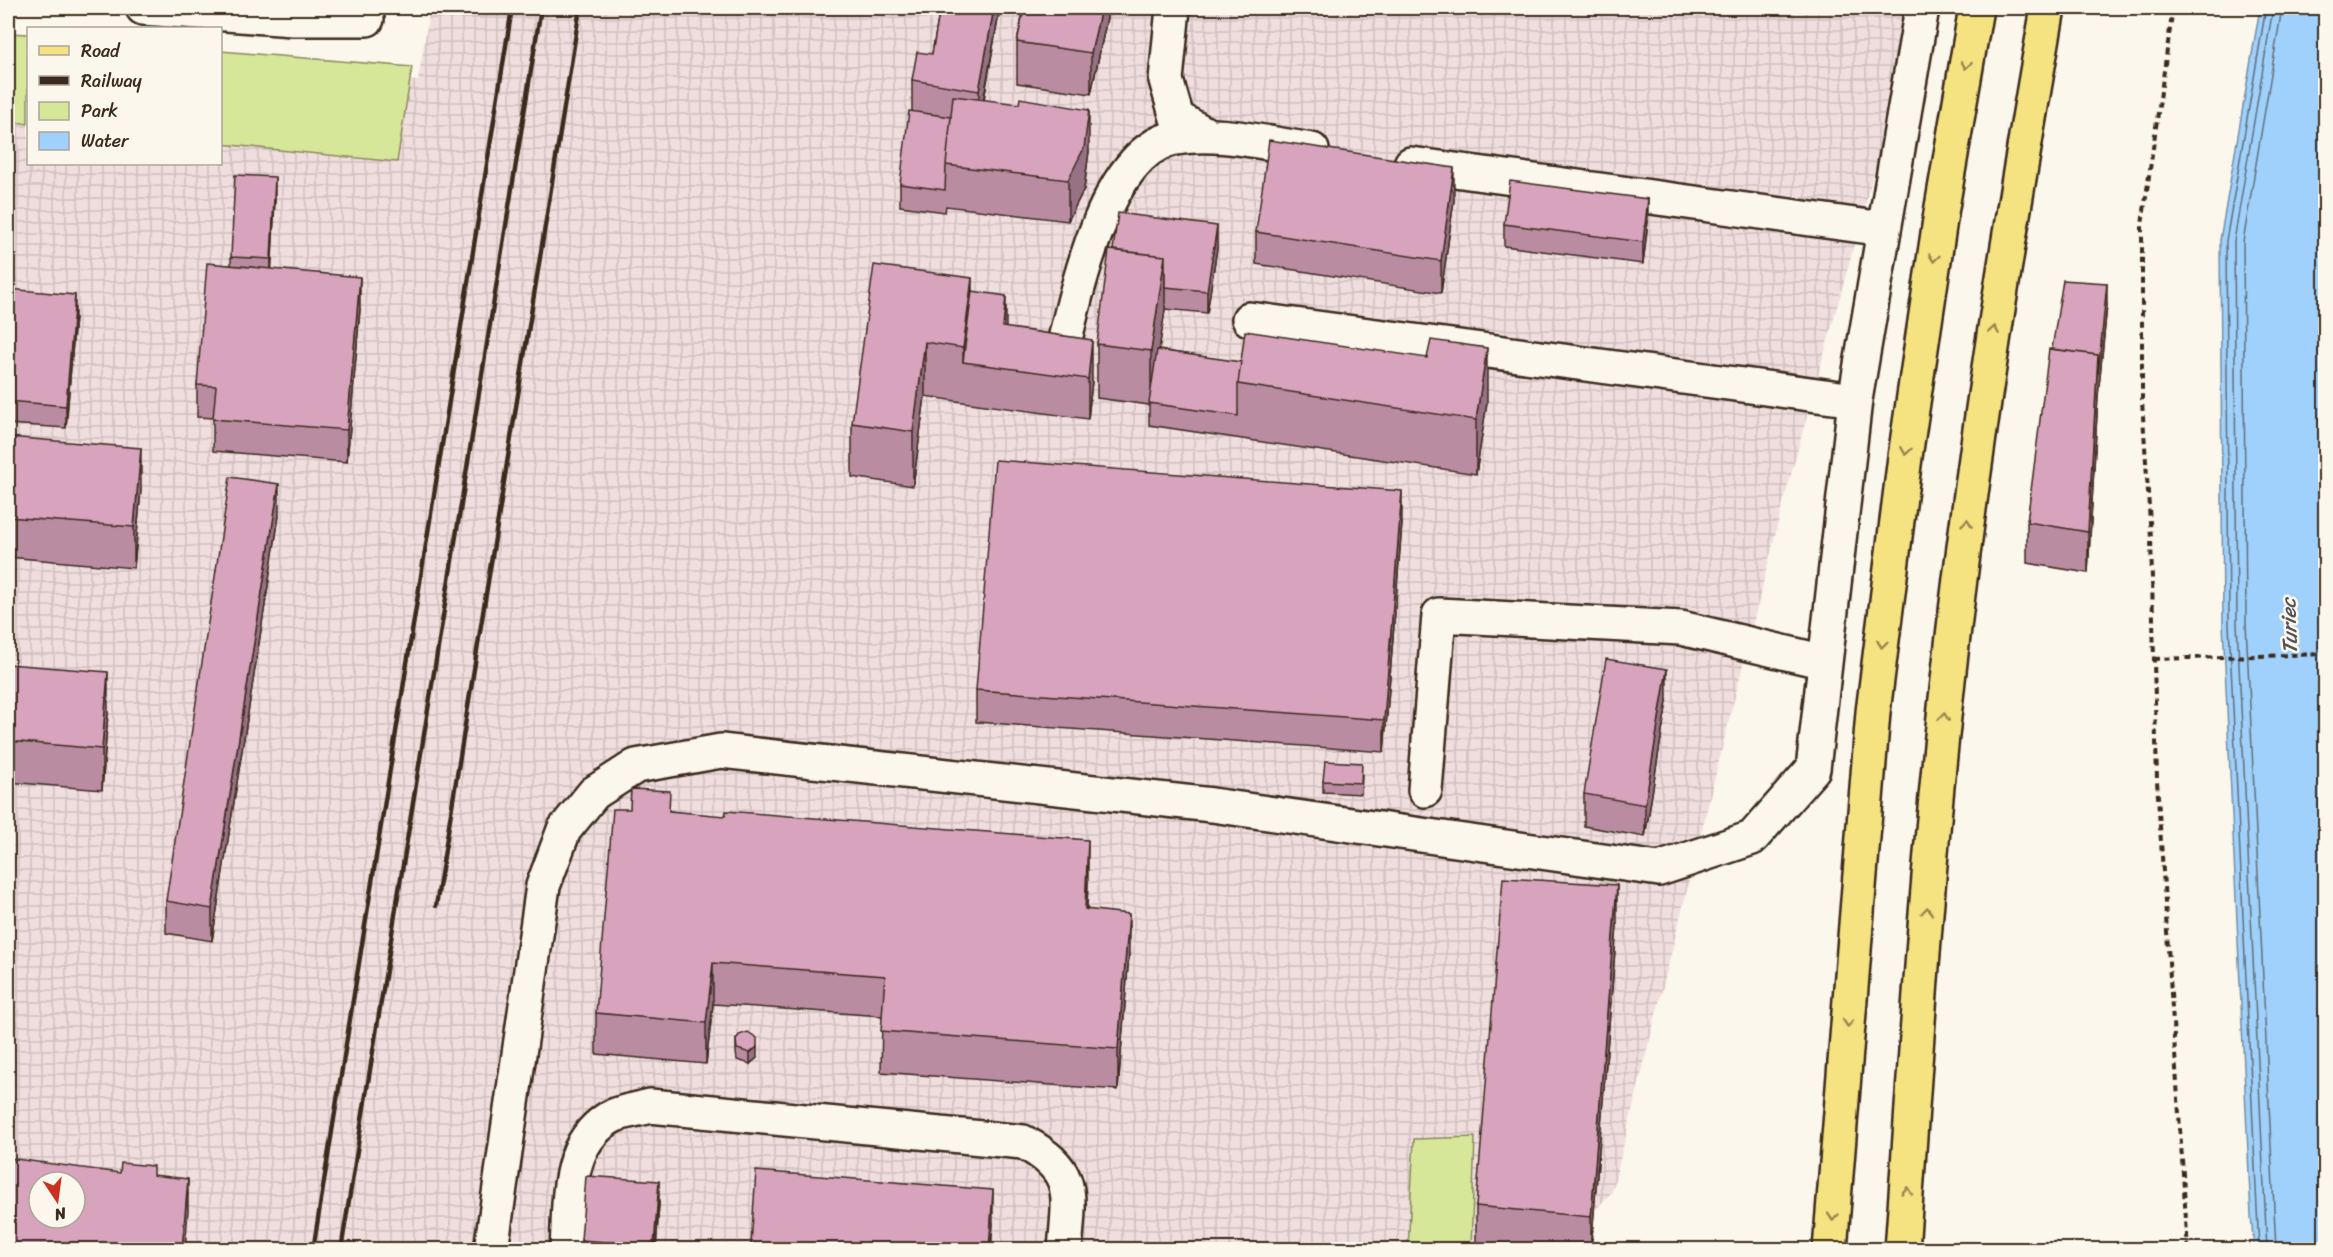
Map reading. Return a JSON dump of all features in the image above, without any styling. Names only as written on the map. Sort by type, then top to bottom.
[{"type":"main road","points":[[1830,1250],[1874,712],[1904,469],[1941,213],[1976,8]]},
{"type":"main road","points":[[1902,1250],[1944,718],[1975,459],[2011,219],[2048,8]]},
{"type":"street","points":[[143,8],[293,19],[367,19]]},
{"type":"street","points":[[1173,8],[1166,80],[1177,118],[1209,136]]},
{"type":"street","points":[[491,1250],[543,886],[564,830],[594,793],[636,766],[721,751],[1212,805],[1659,869],[1752,838],[1813,769],[1855,400],[1922,8]]},
{"type":"street","points":[[1062,352],[1086,253],[1119,184],[1138,158],[1169,140],[1209,136],[1339,154]]},
{"type":"street","points":[[1387,160],[1884,229]]},
{"type":"street","points":[[1249,319],[1855,400]]},
{"type":"street","points":[[1425,790],[1439,615],[1681,628],[1825,662]]},
{"type":"street","points":[[567,1250],[572,1169],[583,1141],[610,1117],[650,1106],[1023,1142],[1045,1154],[1060,1168],[1069,1194],[1065,1250]]},
{"type":"path","points":[[2173,8],[2142,225],[2142,401],[2151,538],[2157,781],[2188,1250]]},
{"type":"path","points":[[2154,659],[2325,654]]},
{"type":"shaded area","points":[[430,8],[1919,8],[1781,511],[1612,1192],[1559,1250],[8,1249],[8,45],[27,46],[27,165],[222,165],[222,63],[418,81]]},
{"type":"green space","points":[[8,33],[27,34],[27,124],[8,121]]},
{"type":"green space","points":[[222,51],[412,67],[397,162],[222,144]]},
{"type":"green space","points":[[1475,1137],[1471,1249],[1408,1249],[1414,1139]]},
{"type":"water","name":"Turiec","points":[[2260,8],[2325,8],[2325,1249],[2254,1249],[2251,1216],[2223,624],[2220,240]]},
{"type":"building","points":[[940,8],[994,8],[979,91],[912,80],[917,52],[932,54]]},
{"type":"building","points":[[1024,8],[1101,8],[1091,53],[1017,42]]},
{"type":"building","points":[[953,96],[1019,104],[1020,98],[1089,110],[1084,148],[1068,180],[946,165]]},
{"type":"building","points":[[909,111],[951,117],[945,190],[900,184]]},
{"type":"building","points":[[1269,140],[1454,168],[1441,261],[1256,232]]},
{"type":"building","points":[[235,175],[275,177],[271,259],[231,257]]},
{"type":"building","points":[[1510,181],[1648,199],[1643,242],[1504,224]]},
{"type":"building","points":[[1118,213],[1217,226],[1207,291],[1165,287],[1165,256],[1113,250]]},
{"type":"building","points":[[1109,250],[1165,256],[1151,351],[1097,344]]},
{"type":"building","points":[[207,263],[360,277],[347,430],[213,419],[216,386],[197,385]]},
{"type":"building","points":[[874,265],[972,278],[963,348],[925,342],[913,432],[852,423]]},
{"type":"building","points":[[2063,280],[2107,283],[2098,374],[2098,355],[2052,349]]},
{"type":"building","points":[[8,289],[75,295],[66,406],[8,401]]},
{"type":"building","points":[[972,291],[1006,296],[1003,327],[1092,340],[1088,379],[963,362]]},
{"type":"building","points":[[1245,331],[1427,358],[1431,340],[1487,348],[1476,420],[1238,384]]},
{"type":"building","points":[[2049,349],[2098,355],[2088,532],[2027,522]]},
{"type":"building","points":[[1157,350],[1241,362],[1238,416],[1149,403]]},
{"type":"building","points":[[8,437],[141,448],[134,527],[8,517]]},
{"type":"building","points":[[995,460],[1402,491],[1384,720],[976,690]]},
{"type":"building","points":[[230,477],[279,484],[212,909],[166,901]]},
{"type":"building","points":[[1606,659],[1667,669],[1645,805],[1584,794]]},
{"type":"building","points":[[8,664],[108,672],[102,749],[8,741]]},
{"type":"building","points":[[1325,761],[1362,763],[1361,783],[1323,781]]},
{"type":"building","points":[[631,789],[670,791],[669,811],[725,816],[726,811],[1088,840],[1085,909],[1129,914],[1118,1049],[881,1031],[885,976],[713,963],[706,1023],[596,1013],[613,809],[630,809]]},
{"type":"building","points":[[1503,878],[1617,885],[1591,1217],[1476,1206]]},
{"type":"building","points":[[748,1032],[757,1038],[757,1047],[750,1053],[737,1049],[736,1040],[739,1035]]},
{"type":"building","points":[[8,1158],[120,1173],[121,1163],[153,1166],[153,1175],[188,1179],[182,1250],[8,1250]]},
{"type":"building","points":[[756,1171],[993,1190],[989,1250],[825,1250],[751,1244]]},
{"type":"building","points":[[586,1176],[659,1181],[654,1246],[581,1240]]},
{"type":"railway","points":[[313,1250],[512,8]]},
{"type":"railway","points":[[341,1250],[541,8]]},
{"type":"railway","points":[[436,906],[580,8]]}]
